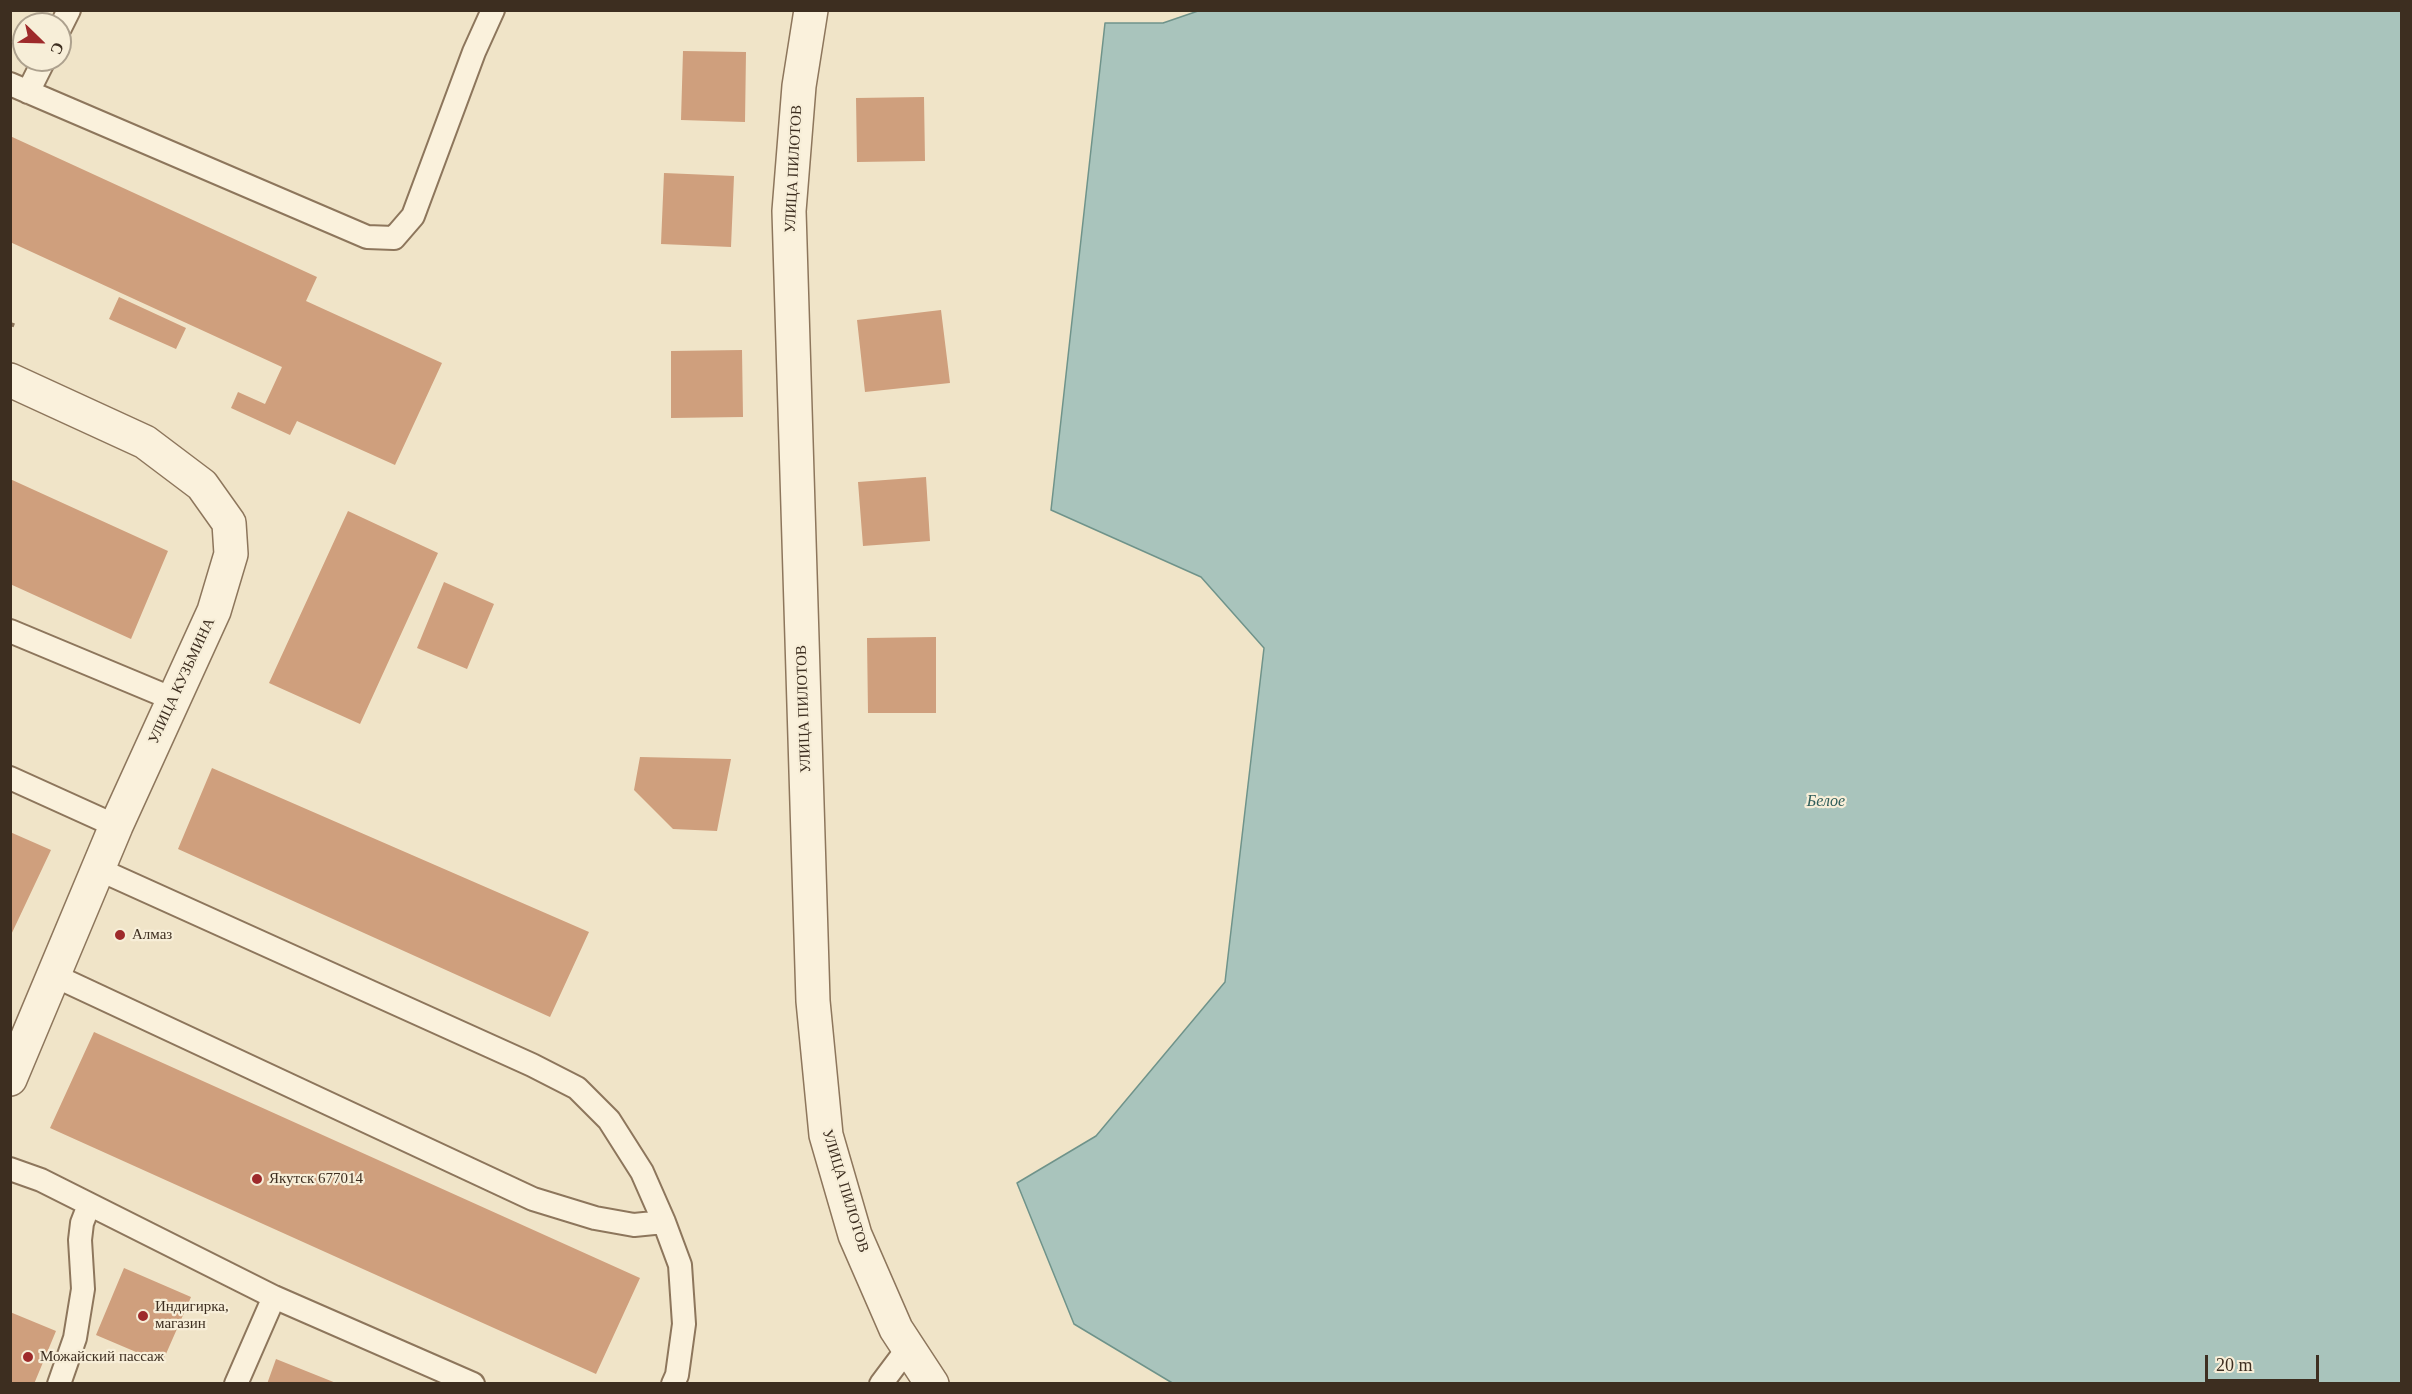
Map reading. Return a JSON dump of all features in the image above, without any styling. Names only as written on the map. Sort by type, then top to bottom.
[{"type":"street","name":"УЛИЦА ПИЛОТОВ","points":[[811,10],[799,86],[789,211],[813,1000],[826,1136],[855,1235],[896,1329],[932,1383]]},
{"type":"street","name":"УЛИЦА КУЗЬМИНА","points":[[10,380],[145,442],[202,485],[229,523],[231,554],[214,611],[116,826],[10,1079]]},
{"type":"lane","points":[[33,72],[19,88],[367,237],[394,238],[413,216],[474,52],[493,10]]},
{"type":"lane","points":[[10,631],[173,699]]},
{"type":"lane","points":[[10,778],[116,826]]},
{"type":"lane","points":[[98,869],[532,1065],[577,1088],[609,1120],[642,1172],[680,1265],[684,1324],[677,1375],[673,1383]]},
{"type":"lane","points":[[53,975],[532,1198],[595,1218],[634,1225],[664,1222]]},
{"type":"lane","points":[[10,1169],[41,1180],[274,1298],[473,1383]]},
{"type":"lane","points":[[59,1383],[75,1338],[80,1309],[83,1290],[80,1240],[82,1223],[88,1205]]},
{"type":"lane","points":[[236,1383],[274,1298]]},
{"type":"lane","points":[[881,1383],[908,1348]]},
{"type":"path","points":[[10,324],[16,326]]},
{"type":"water","name":"Белое","points":[[1198,11],[2401,11],[2401,1383],[1174,1384],[1074,1324],[1017,1183],[1096,1136],[1225,982],[1264,648],[1201,577],[1051,510],[1105,23],[1163,23]]},
{"type":"building","points":[[683,51],[746,52],[745,122],[681,120]]},
{"type":"building","points":[[924,97],[925,161],[857,162],[856,98]]},
{"type":"building","points":[[10,136],[317,277],[306,301],[442,363],[395,465],[297,421],[290,435],[231,408],[238,392],[265,404],[282,367],[10,242]]},
{"type":"building","points":[[664,173],[734,176],[731,247],[661,244]]},
{"type":"building","points":[[119,297],[186,328],[176,349],[109,319]]},
{"type":"building","points":[[941,310],[950,383],[865,392],[857,320]]},
{"type":"building","points":[[742,350],[743,417],[671,418],[671,351]]},
{"type":"building","points":[[926,477],[930,541],[863,546],[858,482]]},
{"type":"building","points":[[10,479],[168,551],[131,639],[10,584]]},
{"type":"building","points":[[348,511],[438,553],[360,724],[269,683]]},
{"type":"building","points":[[444,582],[494,604],[467,669],[417,648]]},
{"type":"building","points":[[936,637],[936,713],[868,713],[867,638]]},
{"type":"building","points":[[640,757],[731,759],[717,831],[673,829],[634,790]]},
{"type":"building","points":[[212,768],[589,932],[550,1017],[178,849]]},
{"type":"building","points":[[10,832],[51,850],[10,937]]},
{"type":"building","points":[[94,1032],[640,1278],[596,1374],[50,1128]]},
{"type":"building","name":"Индигирка, магазин","points":[[124,1268],[191,1297],[162,1363],[96,1335]]},
{"type":"building","name":"Можайский пассаж","points":[[10,1312],[56,1331],[34,1384],[10,1384]]},
{"type":"building","points":[[276,1359],[336,1383],[336,1384],[267,1384]]},
{"type":"place","name":"Алмаз","points":[[120,935]]},
{"type":"place","name":"Якутск 677014","points":[[257,1179]]},
{"type":"place","name":"Индигирка, магазин","points":[[143,1316]]},
{"type":"place","name":"Можайский пассаж","points":[[28,1357]]}]
